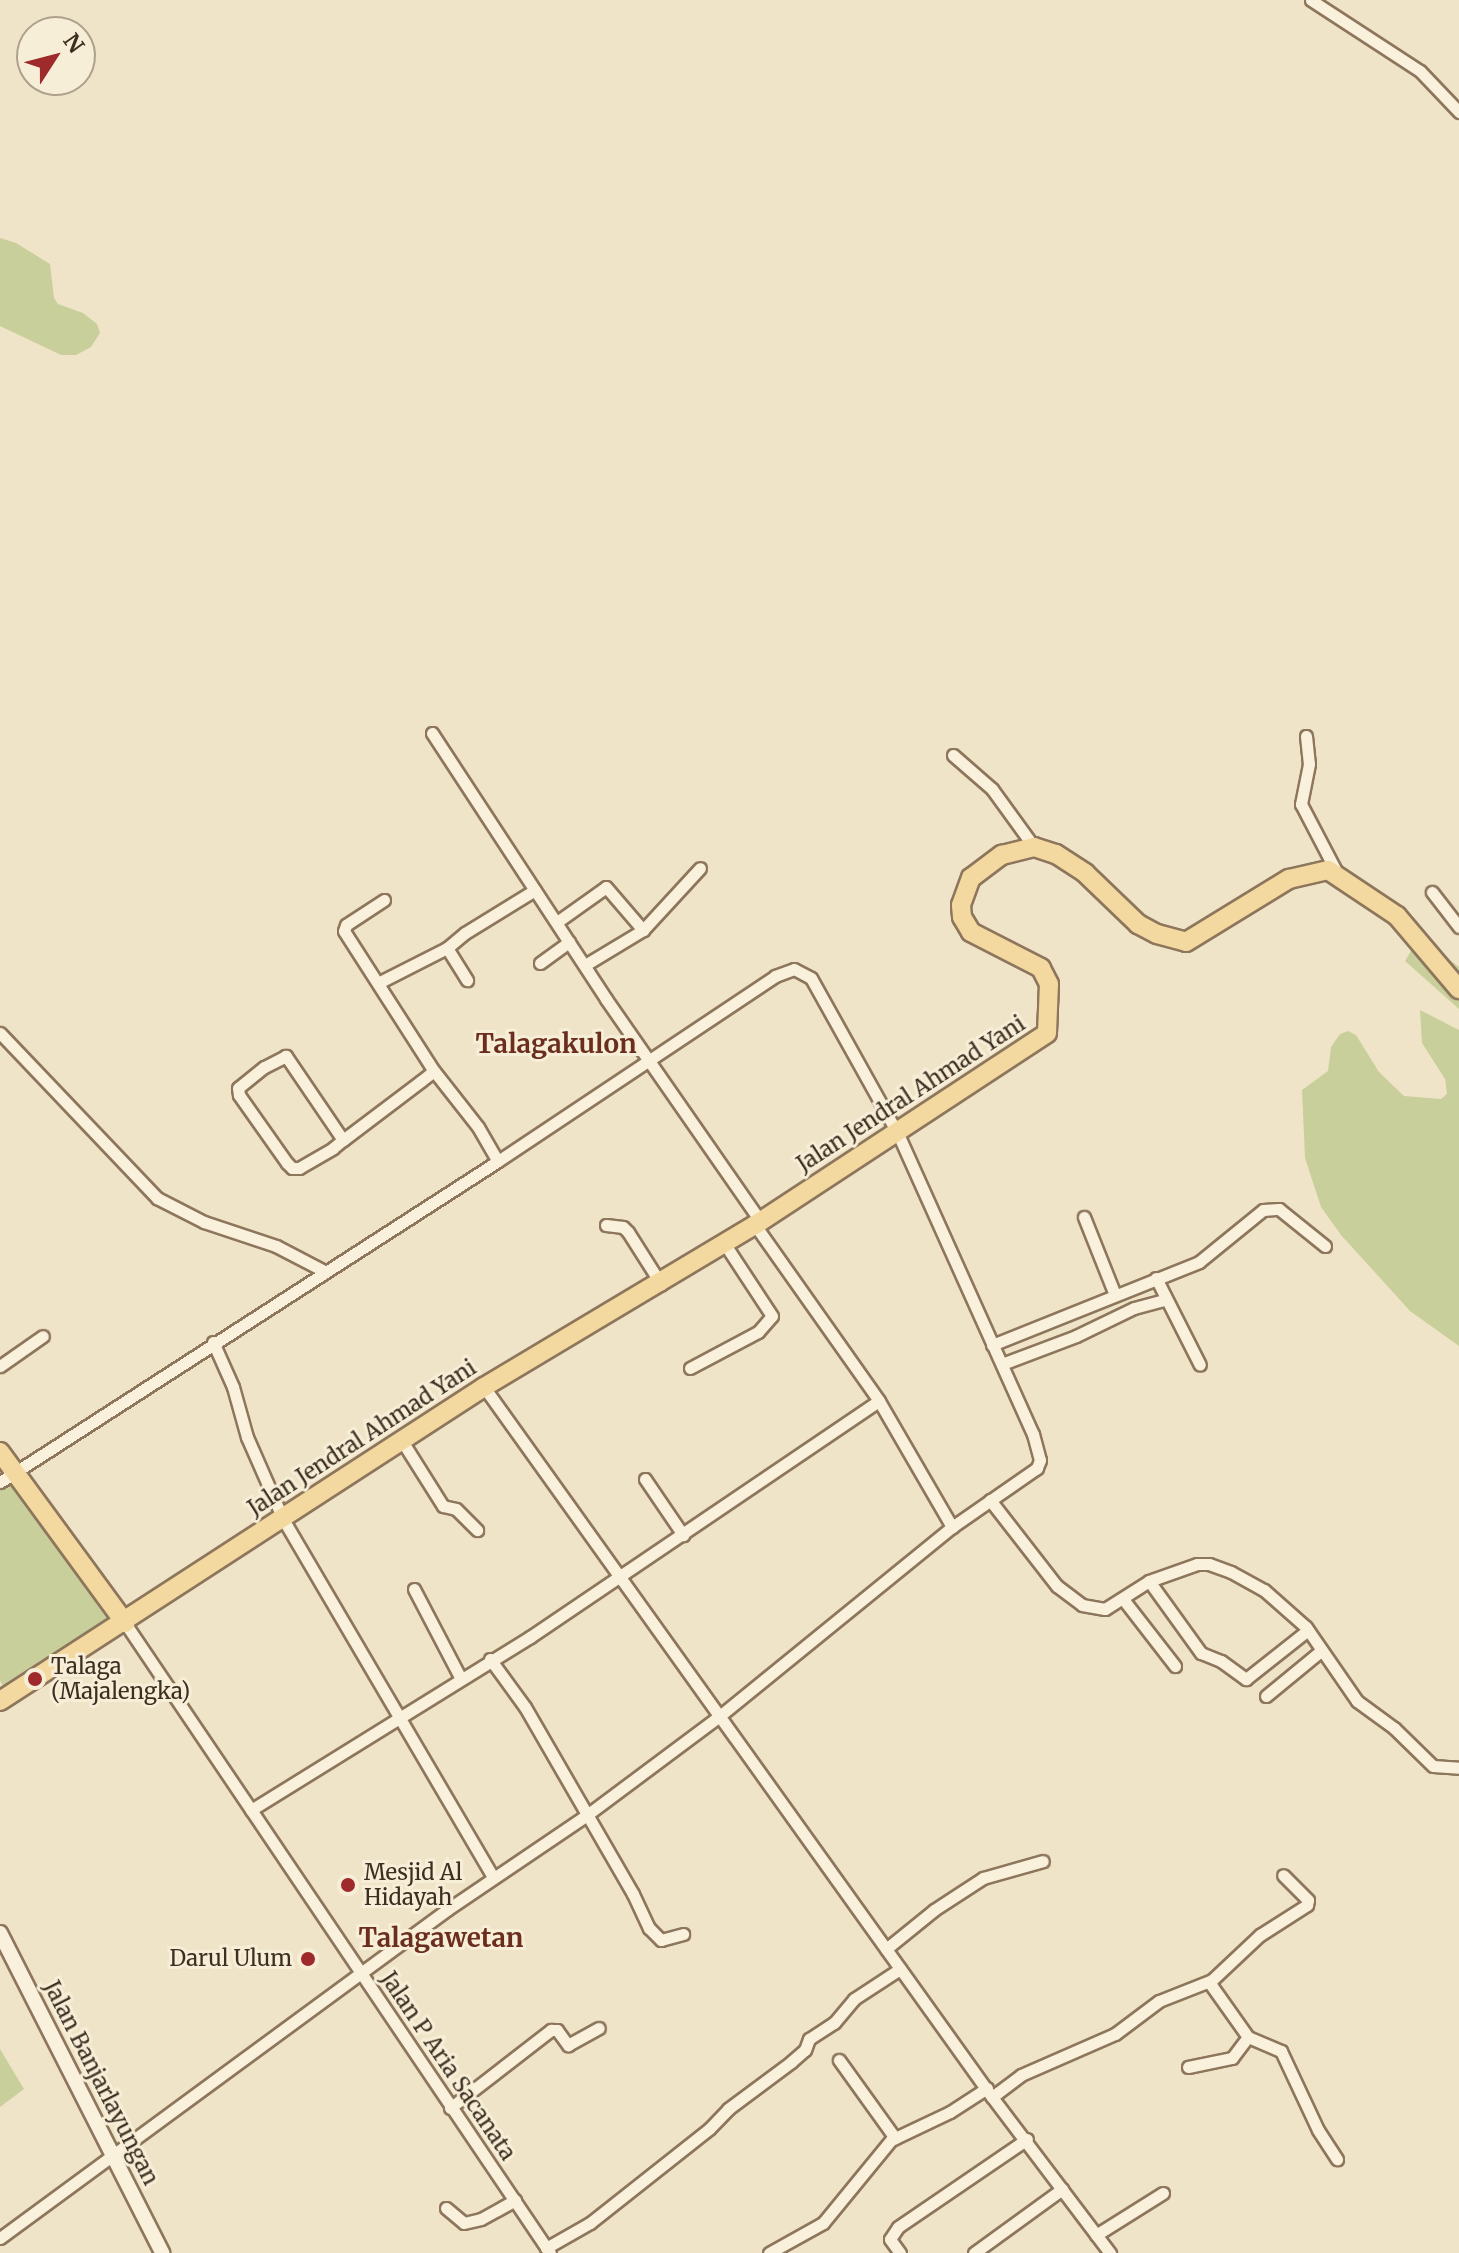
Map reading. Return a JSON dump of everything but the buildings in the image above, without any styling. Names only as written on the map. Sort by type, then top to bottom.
[{"type":"main road","points":[[1034,847],[1056,854],[1085,873],[1129,917],[1157,934],[1186,942],[1306,872],[1328,870],[1397,916],[1459,989]]},
{"type":"main road","name":"Jalan Jendral Ahmad Yani","points":[[0,1701],[125,1623],[484,1387],[758,1224],[1047,1033],[1049,984],[1041,968],[971,932],[962,917],[961,905],[971,878],[988,863],[1011,851],[1034,847]]},
{"type":"main road","points":[[0,1452],[7,1478],[125,1623]]},
{"type":"street","points":[[1311,0],[1420,71],[1459,112]]},
{"type":"street","points":[[432,733],[879,1401],[952,1527]]},
{"type":"street","points":[[1306,736],[1309,764],[1301,804],[1326,856],[1339,875]]},
{"type":"street","points":[[953,755],[992,789],[1034,847]]},
{"type":"street","points":[[585,965],[643,930],[700,868]]},
{"type":"street","points":[[557,922],[602,887],[608,887],[643,930]]},
{"type":"street","points":[[378,983],[447,948],[469,930],[535,890]]},
{"type":"street","points":[[1432,892],[1459,927]]},
{"type":"street","points":[[384,900],[344,927],[434,1071],[478,1127],[498,1161]]},
{"type":"street","points":[[540,963],[569,942]]},
{"type":"street","points":[[447,948],[467,980]]},
{"type":"street","points":[[0,2238],[493,1877],[587,1815],[721,1715],[952,1527],[1037,1468],[1040,1460],[1033,1434],[898,1134],[811,978],[801,971],[785,970],[498,1161],[213,1342],[7,1478]]},
{"type":"street","points":[[0,1033],[157,1198],[204,1222],[276,1246],[324,1271]]},
{"type":"street","points":[[343,1140],[286,1056],[264,1067],[238,1088],[239,1095],[292,1168],[299,1168],[343,1140],[434,1071]]},
{"type":"street","points":[[992,1345],[1199,1262],[1263,1210],[1279,1209],[1325,1246]]},
{"type":"street","points":[[1084,1217],[1115,1295]]},
{"type":"street","points":[[606,1225],[623,1227],[628,1232],[661,1284]]},
{"type":"street","points":[[690,1368],[758,1332],[771,1321],[769,1308],[724,1243]]},
{"type":"street","points":[[1156,1278],[1164,1300],[1200,1365]]},
{"type":"street","points":[[1002,1364],[1076,1336],[1134,1308],[1164,1300]]},
{"type":"street","points":[[0,1366],[43,1336]]},
{"type":"street","points":[[213,1342],[233,1387],[247,1437],[283,1519],[493,1877]]},
{"type":"street","points":[[484,1387],[900,1969],[1110,2253]]},
{"type":"street","points":[[251,1810],[460,1677],[530,1637],[879,1401]]},
{"type":"street","points":[[402,1441],[443,1506],[456,1509],[477,1530]]},
{"type":"street","points":[[645,1479],[683,1535]]},
{"type":"street","points":[[990,1500],[1066,1595],[1082,1605],[1103,1609],[1149,1581],[1190,1566],[1209,1564],[1264,1590],[1308,1630],[1357,1701],[1394,1728],[1425,1761],[1433,1766],[1459,1768]]},
{"type":"street","points":[[1149,1581],[1201,1653],[1221,1661],[1246,1679],[1308,1630]]},
{"type":"street","points":[[414,1589],[460,1677]]},
{"type":"street","points":[[1123,1599],[1175,1666]]},
{"type":"street","name":"Jalan P Aria Sacanata","points":[[125,1623],[548,2250]]},
{"type":"street","points":[[1266,1696],[1322,1650]]},
{"type":"street","points":[[490,1659],[525,1707],[655,1936],[661,1940],[683,1934]]},
{"type":"street","points":[[886,1949],[934,1910],[983,1878],[1043,1861]]},
{"type":"street","points":[[771,2252],[823,2223],[876,2155],[895,2138],[1021,2075],[1115,2034],[1159,2001],[1209,1982],[1260,1935],[1307,1905],[1308,1900],[1283,1875]]},
{"type":"street","name":"Jalan Banjarlayungan","points":[[0,1933],[162,2253]]},
{"type":"street","points":[[548,2250],[612,2205],[709,2129],[728,2109],[805,2050],[809,2039],[834,2023],[854,1999],[900,1969]]},
{"type":"street","points":[[1209,1982],[1248,2037],[1281,2051],[1318,2130],[1337,2159]]},
{"type":"street","points":[[450,2108],[551,2030],[557,2030],[568,2045],[599,2028]]},
{"type":"street","points":[[1188,2067],[1232,2058],[1248,2037]]},
{"type":"street","points":[[839,2060],[895,2138]]},
{"type":"street","points":[[900,2253],[890,2239],[898,2227],[1027,2139]]},
{"type":"street","points":[[974,2253],[1062,2189]]},
{"type":"street","points":[[1096,2235],[1163,2193]]},
{"type":"street","points":[[446,2208],[464,2223],[481,2219],[515,2200]]},
{"type":"green space","points":[[0,238],[16,243],[50,264],[54,298],[58,304],[83,313],[97,324],[100,333],[91,347],[76,355],[61,355],[0,326]]},
{"type":"green space","points":[[1431,945],[1459,967],[1459,1009],[1405,961],[1414,946]]},
{"type":"green space","points":[[1420,1010],[1459,1030],[1459,1346],[1410,1311],[1341,1235],[1321,1207],[1305,1158],[1302,1090],[1328,1071],[1331,1047],[1340,1034],[1348,1031],[1356,1035],[1379,1072],[1404,1096],[1441,1099],[1447,1094],[1445,1079],[1422,1043]]},
{"type":"green space","points":[[23,1469],[121,1623],[4,1687],[0,1681],[0,1484]]},
{"type":"green space","points":[[0,2049],[24,2089],[0,2107]]},
{"type":"place","name":"Talaga (Majalengka)","points":[[35,1679]]},
{"type":"place","name":"Mesjid Al Hidayah","points":[[348,1885]]},
{"type":"place","name":"Darul Ulum","points":[[308,1959]]},
{"type":"district","name":"Talagakulon","points":[[556,1044]]},
{"type":"district","name":"Talagawetan","points":[[441,1938]]}]
